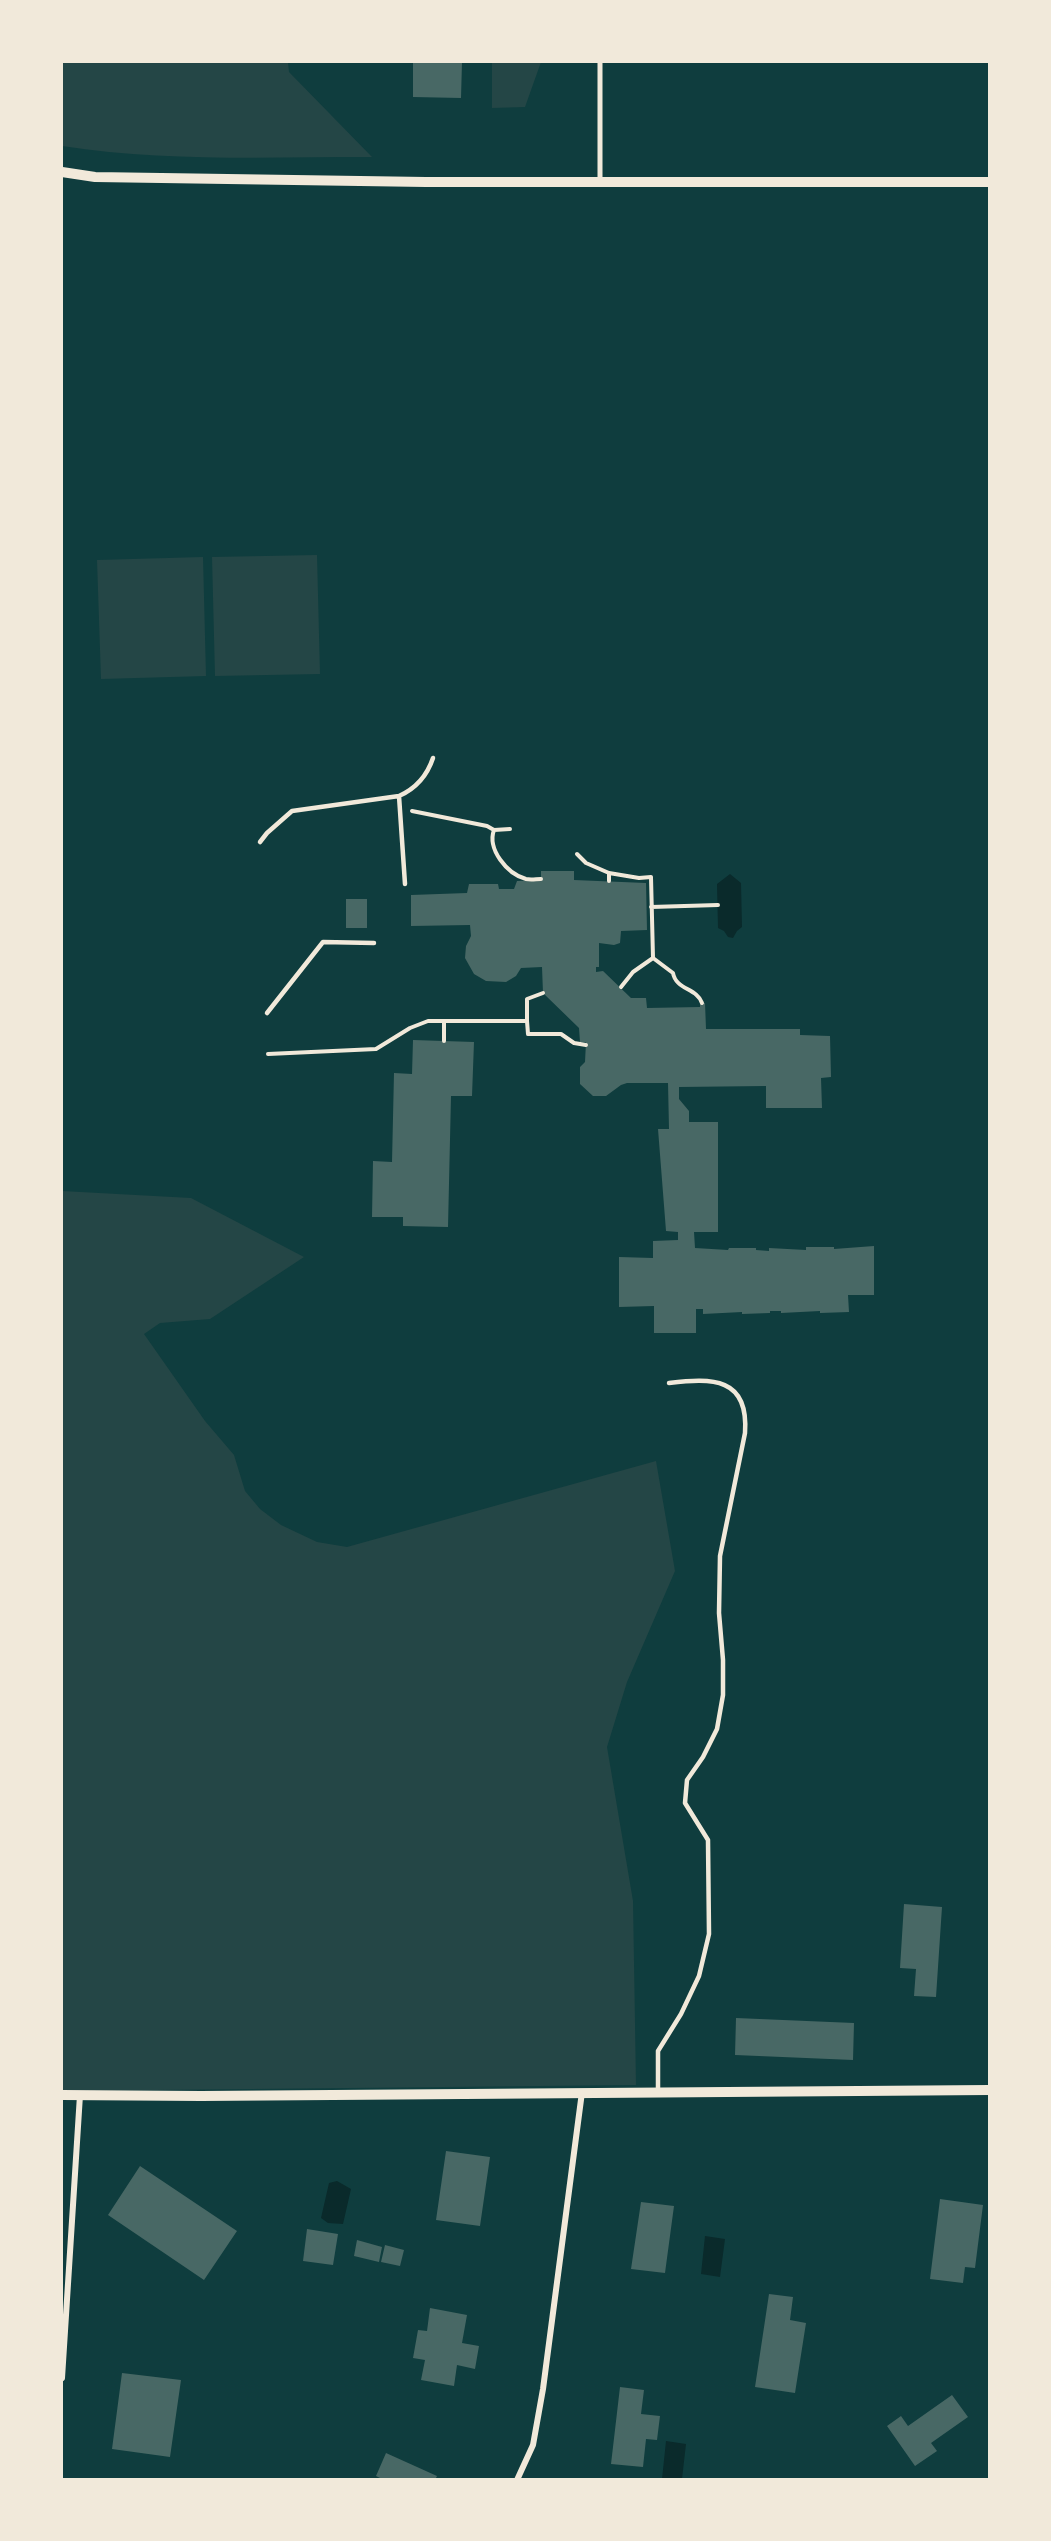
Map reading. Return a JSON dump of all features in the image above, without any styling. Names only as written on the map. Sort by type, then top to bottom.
[{"type":"street","points":[[600,62],[600,182]]},
{"type":"street","points":[[62,172],[106,177],[426,182],[990,182]]},
{"type":"street","points":[[62,2094],[213,2096],[990,2090]]},
{"type":"street","points":[[517,2480],[533,2445],[543,2389],[582,2092]]},
{"type":"street","points":[[62,2379],[80,2095]]},
{"type":"lane","points":[[261,842],[267,833],[292,811],[399,796],[416,786],[425,777],[434,758]]},
{"type":"lane","points":[[399,796],[405,884]]},
{"type":"lane","points":[[267,1013],[322,942],[374,944]]},
{"type":"lane","points":[[658,2091],[658,2051],[681,2014],[699,1977],[709,1934],[708,1840],[685,1803],[687,1780],[703,1757],[717,1729],[723,1695],[719,1613],[720,1556],[745,1433],[746,1412],[738,1396],[723,1384],[702,1379],[669,1383]]},
{"type":"path","points":[[400,808],[487,826],[494,830],[510,830]]},
{"type":"path","points":[[494,830],[492,836],[494,848],[504,863],[520,876],[527,879],[541,879]]},
{"type":"path","points":[[577,854],[593,867],[609,873],[639,878],[651,877],[653,958],[673,974],[674,980],[679,985],[698,994],[702,1003]]},
{"type":"path","points":[[609,873],[609,880]]},
{"type":"path","points":[[651,907],[718,905]]},
{"type":"path","points":[[621,987],[633,972],[653,958]]},
{"type":"path","points":[[543,993],[527,999],[528,1034],[561,1034],[574,1043],[586,1045]]},
{"type":"path","points":[[268,1054],[376,1049],[420,1022],[527,1021]]},
{"type":"path","points":[[444,1022],[444,1041]]},
{"type":"shaded area","points":[[62,62],[288,62],[289,72],[372,157],[177,157],[62,146]]},
{"type":"shaded area","points":[[492,62],[541,62],[525,107],[492,108]]},
{"type":"shaded area","points":[[317,555],[320,674],[215,676],[212,557]]},
{"type":"shaded area","points":[[203,557],[206,676],[101,679],[97,560]]},
{"type":"shaded area","points":[[730,874],[741,883],[742,927],[733,938],[728,937],[718,928],[717,884]]},
{"type":"shaded area","points":[[62,1191],[191,1198],[304,1257],[210,1319],[160,1323],[144,1334],[205,1421],[234,1455],[245,1491],[260,1509],[281,1525],[317,1542],[347,1547],[656,1461],[675,1571],[627,1682],[607,1747],[633,1901],[636,2085],[62,2091]]},
{"type":"shaded area","points":[[337,2181],[351,2189],[343,2224],[328,2223],[321,2218],[329,2183]]},
{"type":"shaded area","points":[[705,2236],[725,2239],[720,2277],[701,2274]]},
{"type":"shaded area","points":[[666,2441],[686,2444],[682,2479],[662,2479]]},
{"type":"building","points":[[413,62],[462,62],[461,98],[413,97]]},
{"type":"building","points":[[541,871],[574,871],[574,880],[646,883],[647,930],[621,931],[620,943],[614,945],[599,943],[599,967],[596,967],[596,972],[603,971],[631,998],[646,998],[647,1008],[700,1007],[700,1003],[705,1003],[706,1029],[800,1029],[800,1035],[830,1036],[831,1077],[821,1078],[822,1108],[766,1108],[766,1086],[679,1087],[679,1099],[689,1111],[689,1122],[718,1122],[718,1232],[694,1232],[695,1248],[728,1250],[729,1248],[756,1248],[756,1250],[769,1251],[769,1248],[806,1250],[806,1247],[834,1247],[834,1249],[874,1246],[874,1295],[848,1295],[849,1312],[781,1313],[781,1311],[770,1311],[770,1313],[703,1314],[703,1309],[696,1309],[696,1333],[654,1333],[654,1306],[619,1307],[619,1257],[653,1258],[653,1241],[678,1240],[678,1232],[666,1231],[658,1129],[669,1129],[668,1083],[627,1083],[606,1096],[593,1096],[580,1084],[580,1067],[585,1062],[586,1042],[580,1042],[579,1028],[543,993],[542,967],[521,968],[516,976],[506,982],[486,981],[474,974],[465,958],[466,946],[471,936],[470,925],[411,926],[411,895],[467,893],[469,884],[498,884],[499,889],[514,889],[517,881],[541,880]]},
{"type":"building","points":[[346,899],[367,899],[367,928],[346,928]]},
{"type":"building","points":[[413,1040],[474,1042],[472,1096],[451,1096],[448,1227],[403,1226],[403,1217],[372,1217],[373,1161],[392,1162],[394,1073],[412,1074]]},
{"type":"building","points":[[904,1904],[942,1907],[936,1997],[914,1996],[916,1969],[900,1968]]},
{"type":"building","points":[[736,2018],[854,2023],[853,2060],[735,2055]]},
{"type":"building","points":[[446,2151],[490,2157],[480,2226],[436,2220]]},
{"type":"building","points":[[140,2166],[237,2231],[204,2280],[108,2215]]},
{"type":"building","points":[[940,2199],[983,2205],[975,2268],[965,2267],[963,2283],[930,2279]]},
{"type":"building","points":[[641,2202],[674,2206],[665,2273],[631,2269]]},
{"type":"building","points":[[307,2229],[338,2234],[333,2265],[303,2261]]},
{"type":"building","points":[[357,2240],[382,2247],[379,2262],[354,2256]]},
{"type":"building","points":[[385,2245],[404,2250],[400,2266],[381,2262]]},
{"type":"building","points":[[769,2294],[793,2297],[790,2320],[806,2323],[795,2393],[755,2387]]},
{"type":"building","points":[[430,2308],[467,2315],[462,2343],[479,2346],[475,2369],[457,2365],[454,2386],[421,2380],[425,2360],[413,2358],[418,2330],[427,2331]]},
{"type":"building","points":[[122,2373],[181,2380],[170,2457],[112,2449]]},
{"type":"building","points":[[620,2387],[644,2390],[641,2414],[660,2416],[657,2440],[646,2439],[643,2467],[611,2464]]},
{"type":"building","points":[[952,2395],[968,2417],[931,2443],[937,2451],[915,2466],[887,2426],[901,2416],[908,2426]]},
{"type":"building","points":[[386,2453],[437,2476],[435,2480],[384,2480],[376,2476]]}]
